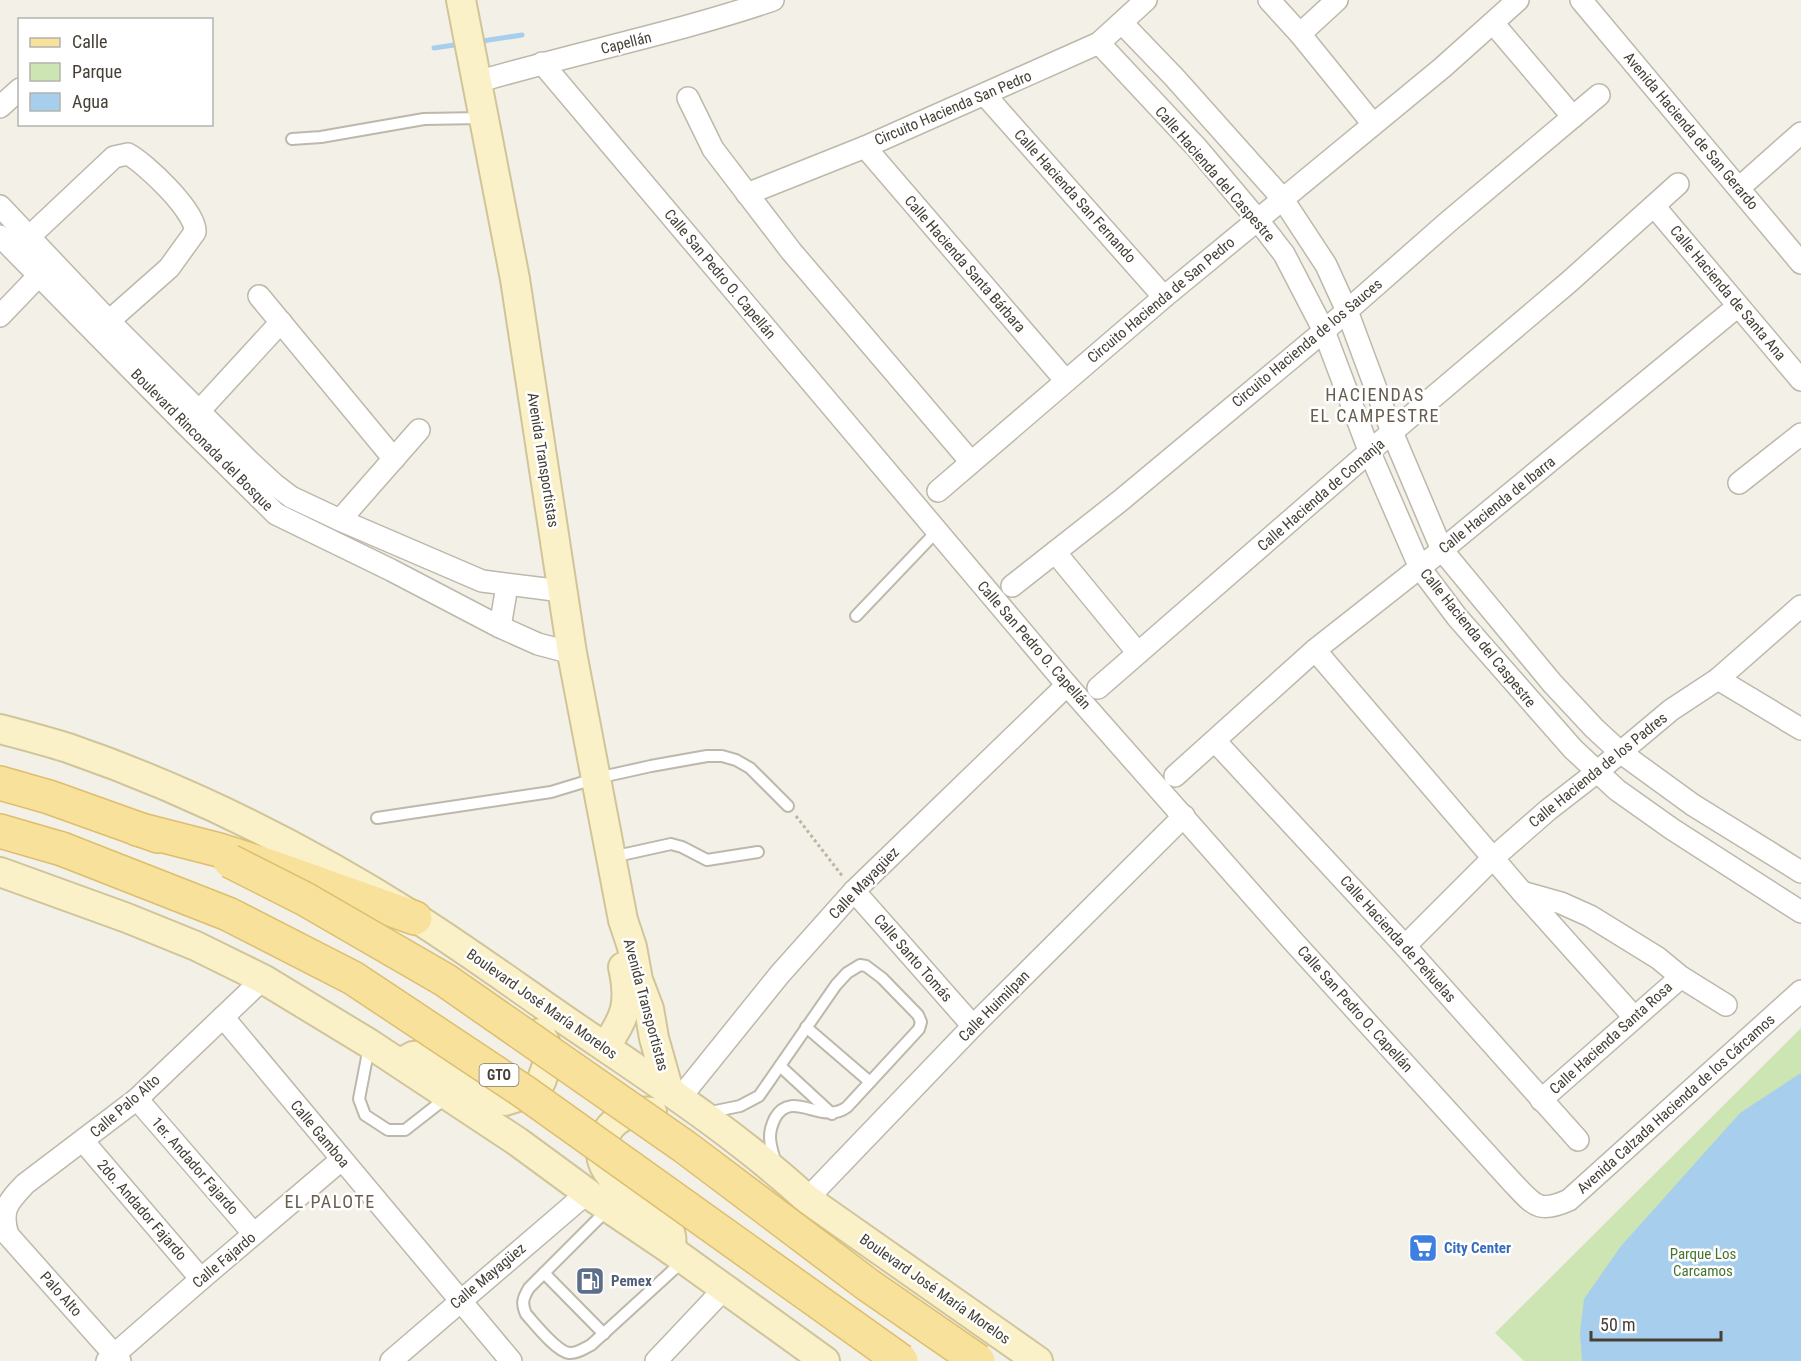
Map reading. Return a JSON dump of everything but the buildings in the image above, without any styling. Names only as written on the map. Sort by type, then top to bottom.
[{"type":"main road","points":[[0,783],[49,797],[230,861],[305,898],[445,980],[685,1147],[868,1285],[978,1361]]},
{"type":"main road","points":[[137,829],[259,862],[415,918]]},
{"type":"main road","name":"GTO","points":[[0,831],[62,849],[228,914],[353,978],[523,1091],[901,1361]]},
{"type":"street","name":"Avenida Transportistas","points":[[462,0],[466,33],[515,279],[572,653],[623,920],[632,947],[638,980],[649,1009],[654,1038],[684,1101]]},
{"type":"street","name":"Capellán","points":[[475,74],[542,63],[652,36],[773,0]]},
{"type":"street","name":"Circuito Hacienda San Pedro","points":[[747,194],[865,147],[1099,44],[1146,0]]},
{"type":"street","points":[[1269,0],[1300,34],[1373,124]]},
{"type":"street","points":[[1300,34],[1337,0]]},
{"type":"street","name":"Circuito Hacienda de San Pedro","points":[[938,491],[1164,297],[1518,0]]},
{"type":"street","name":"Avenida Hacienda de San Gerardo","points":[[1581,0],[1801,263]]},
{"type":"street","name":"Calle Hacienda del Caspestre","points":[[1122,23],[1174,77],[1282,198],[1326,265],[1347,311],[1392,432],[1442,550],[1552,683],[1620,752],[1693,805],[1801,872]]},
{"type":"street","points":[[1493,23],[1573,117]]},
{"type":"street","name":"Calle Hacienda del Caspestre","points":[[1099,44],[1198,150],[1284,254],[1324,331],[1370,453],[1420,568],[1457,617],[1529,701],[1597,772],[1633,802],[1801,912]]},
{"type":"street","name":"Calle San Pedro O. Capellán","points":[[542,63],[1067,685],[1292,940],[1512,1182],[1534,1203],[1546,1207]]},
{"type":"street","points":[[0,107],[18,91]]},
{"type":"street","name":"Calle Hacienda San Fernando","points":[[985,95],[1164,297]]},
{"type":"street","name":"Circuito Hacienda de los Sauces","points":[[1012,586],[1324,331],[1448,222],[1599,95]]},
{"type":"street","points":[[688,98],[713,149],[791,251],[971,462]]},
{"type":"street","points":[[1739,188],[1801,133]]},
{"type":"street","name":"Calle Hacienda Santa Bárbara","points":[[865,147],[1066,381]]},
{"type":"street","points":[[29,237],[114,157],[128,154],[145,165],[189,213],[195,226],[195,232],[169,268],[109,321]]},
{"type":"street","name":"Calle Hacienda de Comanja","points":[[1098,688],[1392,432],[1464,373],[1678,184]]},
{"type":"street","name":"Boulevard Rinconada del Bosque","points":[[0,206],[29,237],[45,269],[193,418],[274,484],[309,506],[339,520],[482,581],[507,586],[562,591]]},
{"type":"street","name":"Calle Hacienda de Santa Ana","points":[[1654,206],[1801,380]]},
{"type":"street","name":"Boulevard Rinconada del Bosque","points":[[0,236],[109,321],[276,514],[500,627],[538,644],[572,653]]},
{"type":"street","points":[[0,316],[45,269]]},
{"type":"street","points":[[259,296],[394,459]]},
{"type":"street","name":"Calle Hacienda de Ibarra","points":[[1175,776],[1316,650],[1420,568],[1738,306]]},
{"type":"street","points":[[193,418],[281,322]]},
{"type":"street","points":[[339,520],[419,430]]},
{"type":"street","points":[[1739,483],[1801,434]]},
{"type":"street","points":[[1055,552],[1138,653]]},
{"type":"street","points":[[500,627],[507,586]]},
{"type":"street","name":"Calle Hacienda de los Padres","points":[[1405,946],[1493,858],[1548,810],[1671,710],[1718,679],[1801,606]]},
{"type":"street","points":[[1316,650],[1522,892],[1634,1017]]},
{"type":"street","points":[[1718,679],[1801,729]]},
{"type":"street","name":"Calle Mayagüez","points":[[684,1101],[780,974],[854,891],[1067,685]]},
{"type":"street","name":"Boulevard José María Morelos","points":[[0,729],[68,748],[160,784],[237,818],[297,849],[415,918],[684,1101],[769,1164],[807,1198],[1038,1361]]},
{"type":"street","name":"Calle Hacienda de Peñuelas","points":[[1215,741],[1405,946],[1578,1140]]},
{"type":"street","name":"Calle Huimilpan","points":[[807,1198],[973,1026],[1184,816]]},
{"type":"street","points":[[0,872],[127,918],[196,946],[263,979],[370,1044],[518,1142],[825,1361]]},
{"type":"street","name":"Calle Santo Tomás","points":[[854,891],[973,1026]]},
{"type":"street","points":[[1522,892],[1561,903],[1590,916],[1658,958],[1681,977],[1726,1005]]},
{"type":"street","name":"Avenida Transportistas","points":[[605,1047],[621,1024],[628,997],[622,962],[623,920]]},
{"type":"street","points":[[400,1064],[413,1056],[428,1055],[490,1097],[505,1101],[521,1096],[541,1082],[548,1062],[545,1042],[534,1021],[474,979],[466,965],[464,950]]},
{"type":"street","name":"Calle Hacienda Santa Rosa","points":[[1541,1100],[1681,977]]},
{"type":"street","name":"Calle Palo Alto","points":[[8,1235],[2,1222],[3,1210],[25,1184],[137,1099],[263,979]]},
{"type":"street","name":"Avenida Calzada Hacienda de los Cárcamos","points":[[1546,1207],[1551,1208],[1569,1200],[1801,991]]},
{"type":"street","name":"Calle Gamboa","points":[[223,1017],[510,1361]]},
{"type":"street","name":"1er. Andador Fajardo","points":[[137,1099],[254,1234]]},
{"type":"street","points":[[677,1256],[668,1225],[656,1212],[617,1183],[604,1166],[600,1151],[607,1129],[618,1119],[641,1110],[666,1115],[721,1156],[769,1164]]},
{"type":"street","name":"2do. Andador Fajardo","points":[[83,1141],[201,1279]]},
{"type":"street","name":"Calle Fajardo","points":[[114,1359],[201,1279],[341,1160]]},
{"type":"street","name":"Calle Mayagüez","points":[[391,1361],[459,1300],[598,1200]]},
{"type":"street","name":"Palo Alto","points":[[8,1235],[114,1359]]},
{"type":"street","points":[[656,1361],[724,1289]]},
{"type":"lane","points":[[292,139],[321,137],[424,119],[484,118]]},
{"type":"lane","points":[[856,616],[937,531]]},
{"type":"lane","points":[[377,818],[551,792],[597,778],[707,756],[722,756],[736,760],[750,768],[788,806]]},
{"type":"lane","points":[[612,857],[671,844],[707,860],[758,852]]},
{"type":"lane","points":[[684,1101],[751,1102],[766,1088],[836,985],[854,967],[866,966],[882,978],[918,1016],[921,1022],[916,1033],[840,1113],[832,1114],[795,1105],[781,1109],[772,1123],[769,1164]]},
{"type":"lane","points":[[806,1027],[870,1082]]},
{"type":"lane","points":[[370,1044],[359,1099],[365,1115],[388,1130],[405,1131],[449,1096]]},
{"type":"lane","points":[[780,1066],[832,1114]]},
{"type":"lane","points":[[598,1200],[523,1298],[526,1314],[561,1350],[569,1353],[591,1345],[677,1256]]},
{"type":"lane","points":[[544,1273],[604,1334]]},
{"type":"path","points":[[788,806],[854,891]]},
{"type":"green space","name":"Parque Los Carcamos","points":[[1801,1028],[1801,1361],[1524,1361],[1495,1333]]},
{"type":"water","name":"Parque Los Carcamos","points":[[1801,1073],[1801,1361],[1582,1361],[1580,1333],[1584,1299],[1621,1246],[1740,1113]]},
{"type":"waterway","points":[[476,42],[522,35]]},
{"type":"waterway","points":[[434,48],[461,44]]},
{"type":"place","name":"City Center","points":[[1423,1248]]},
{"type":"place","name":"Pemex","points":[[590,1281]]},
{"type":"district","name":"HACIENDAS EL CAMPESTRE","points":[[1375,404]]},
{"type":"district","name":"EL PALOTE","points":[[330,1201]]}]
